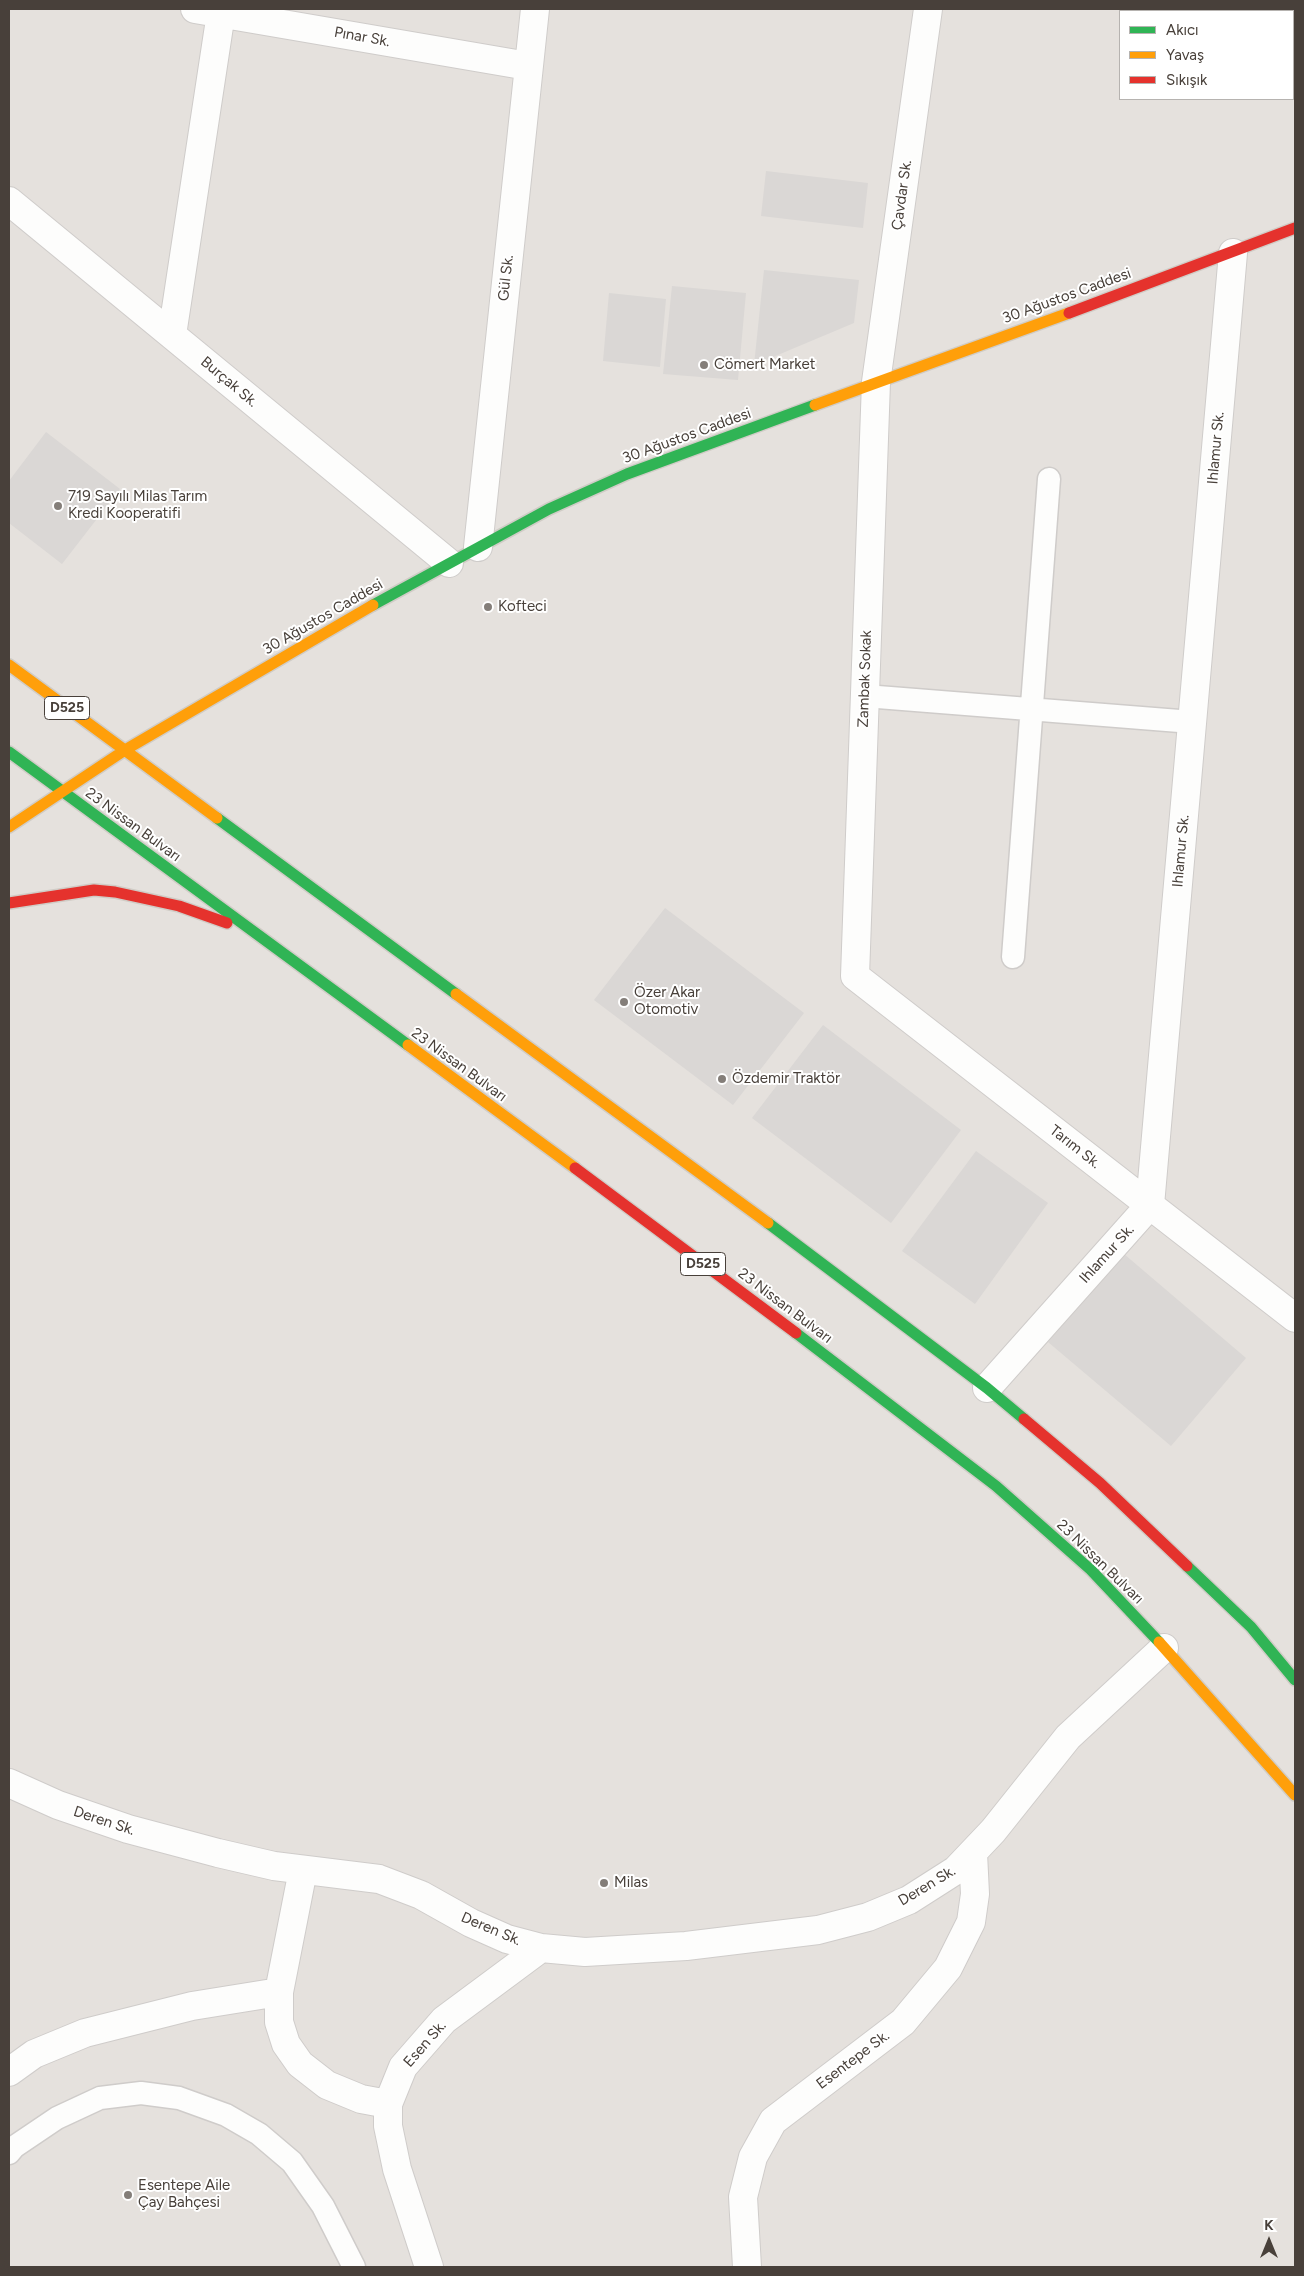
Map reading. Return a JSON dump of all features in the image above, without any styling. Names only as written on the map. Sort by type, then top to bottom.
[{"type":"main road","name":"30 Ağustos Caddesi","points":[[9,827],[125,750],[361,611],[549,509],[628,474],[1233,253],[1295,228]]},
{"type":"main road","name":"D525","points":[[9,665],[856,1288],[987,1388],[1107,1490],[1251,1627],[1295,1680]]},
{"type":"main road","name":"D525","points":[[9,752],[62,791]]},
{"type":"main road","name":"23 Nissan Bulvarı","points":[[62,791],[871,1389],[996,1486],[1091,1570],[1164,1648],[1295,1795]]},
{"type":"main road","points":[[9,903],[70,892],[94,890],[115,892],[179,906],[258,935]]},
{"type":"street","name":"Gül Sk.","points":[[478,547],[535,9]]},
{"type":"street","name":"Çavdar Sk.","points":[[876,382],[928,9]]},
{"type":"street","name":"Pınar Sk.","points":[[208,11],[275,16],[528,66]]},
{"type":"street","points":[[172,335],[208,11]]},
{"type":"street","name":"Burçak Sk.","points":[[9,201],[449,563]]},
{"type":"street","name":"Ihlamur Sk.","points":[[987,1388],[1150,1205],[1233,253]]},
{"type":"street","name":"Zambak Sokak","points":[[855,976],[876,382]]},
{"type":"street","name":"Tarım Sk.","points":[[855,976],[1295,1318]]},
{"type":"street","name":"Deren Sk.","points":[[9,1783],[58,1805],[128,1829],[218,1854],[274,1866],[379,1880],[421,1895],[471,1923],[507,1939],[541,1948],[585,1952],[630,1950],[818,1930],[868,1917],[909,1900],[956,1870],[993,1831],[1068,1736],[1164,1648]]},
{"type":"street","name":"Esentepe Sk.","points":[[747,2267],[743,2197],[752,2157],[773,2121],[903,2022],[948,1968],[971,1922],[975,1894],[973,1853]]},
{"type":"street","points":[[303,1870],[279,1992],[279,2022],[286,2044],[300,2064],[327,2085],[361,2099],[388,2104]]},
{"type":"street","name":"Esen Sk.","points":[[429,2267],[397,2168],[388,2126],[388,2104],[403,2067],[444,2020],[541,1948]]},
{"type":"street","points":[[9,2072],[34,2054],[85,2033],[192,2006],[279,1992]]},
{"type":"lane","points":[[1013,957],[1049,479]]},
{"type":"lane","points":[[865,696],[1192,722]]},
{"type":"lane","points":[[9,2154],[14,2147],[57,2118],[100,2098],[141,2093],[179,2098],[226,2115],[259,2134],[292,2162],[323,2206],[354,2267]]},
{"type":"shaded area","points":[[9,9],[1295,9],[1295,2267],[9,2267]]},
{"type":"building","points":[[766,171],[868,183],[863,228],[761,216]]},
{"type":"building","points":[[764,270],[859,280],[854,323],[754,365]]},
{"type":"building","points":[[672,286],[746,293],[738,380],[663,374]]},
{"type":"building","points":[[609,293],[666,299],[660,367],[603,361]]},
{"type":"building","name":"719 Sayılı Milas Tarım Kredi Kooperatifi","points":[[46,432],[120,489],[62,564],[9,523],[9,481]]},
{"type":"building","points":[[665,908],[804,1013],[733,1105],[594,1000]]},
{"type":"building","points":[[823,1025],[961,1130],[891,1223],[752,1118]]},
{"type":"building","points":[[976,1151],[1048,1203],[975,1304],[902,1251]]},
{"type":"building","points":[[1124,1254],[1246,1358],[1171,1446],[1048,1342]]},
{"type":"traffic: fast","points":[[373,605],[549,509],[627,474],[815,405]]},
{"type":"traffic: fast","points":[[9,752],[408,1045]]},
{"type":"traffic: fast","points":[[217,818],[456,994]]},
{"type":"traffic: fast","points":[[768,1223],[987,1388],[1024,1419]]},
{"type":"traffic: fast","points":[[796,1333],[996,1486],[1091,1570],[1159,1642]]},
{"type":"traffic: fast","points":[[1187,1566],[1251,1627],[1295,1680]]},
{"type":"traffic: slow","points":[[815,405],[1069,313]]},
{"type":"traffic: slow","points":[[9,827],[125,750],[373,605]]},
{"type":"traffic: slow","points":[[9,665],[217,818]]},
{"type":"traffic: slow","points":[[456,994],[768,1223]]},
{"type":"traffic: slow","points":[[408,1045],[575,1168]]},
{"type":"traffic: slow","points":[[1159,1642],[1295,1795]]},
{"type":"traffic: jam","points":[[1069,313],[1295,228]]},
{"type":"traffic: jam","points":[[9,903],[94,890],[115,892],[179,906],[227,923]]},
{"type":"traffic: jam","points":[[575,1168],[796,1333]]},
{"type":"traffic: jam","points":[[1024,1419],[1100,1483],[1187,1566]]},
{"type":"place","name":"Cömert Market","points":[[704,365]]},
{"type":"place","name":"719 Sayılı Milas Tarım Kredi Kooperatifi","points":[[58,506]]},
{"type":"place","name":"Kofteci","points":[[488,607]]},
{"type":"place","name":"Özer Akar Otomotiv","points":[[624,1002]]},
{"type":"place","name":"Özdemir Traktör","points":[[722,1079]]},
{"type":"place","name":"Milas","points":[[604,1883]]},
{"type":"place","name":"Esentepe Aile Çay Bahçesi","points":[[128,2195]]}]
